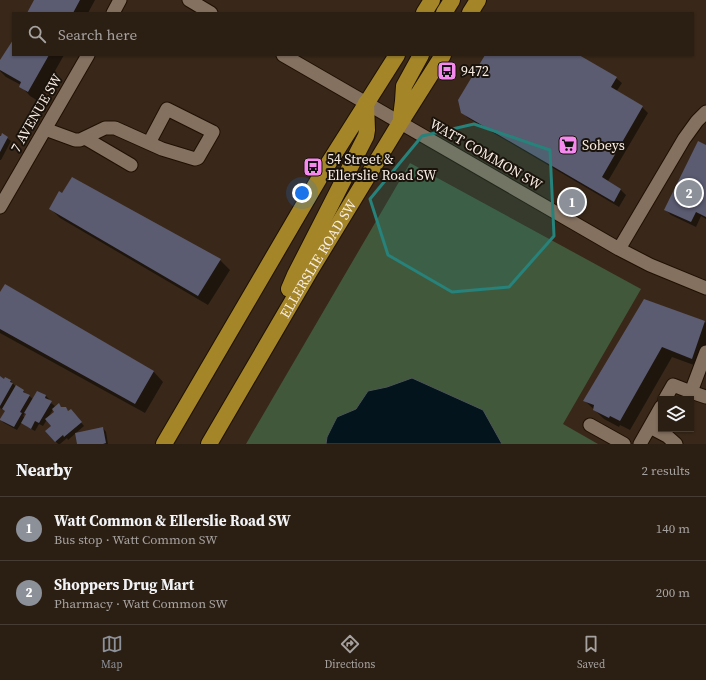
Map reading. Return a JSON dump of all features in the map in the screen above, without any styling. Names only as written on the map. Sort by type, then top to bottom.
[{"type":"main road","points":[[425,12],[432,0]]},
{"type":"main road","points":[[445,12],[452,0]]},
{"type":"main road","points":[[471,12],[478,0]]},
{"type":"main road","points":[[164,444],[323,172],[396,56]]},
{"type":"main road","points":[[400,123],[404,86],[420,56]]},
{"type":"main road","name":"ELLERSLIE ROAD SW","points":[[209,444],[310,271],[442,56]]},
{"type":"main road","points":[[271,338],[295,275],[366,136],[368,130],[366,104]]},
{"type":"street","points":[[114,12],[120,0]]},
{"type":"street","points":[[189,0],[209,12]]},
{"type":"street","name":"7 AVENUE SW","points":[[0,208],[87,56]]},
{"type":"street","name":"WATT COMMON SW","points":[[285,56],[620,249],[650,265],[706,288]]},
{"type":"street","points":[[45,129],[74,140],[80,140],[105,128],[115,128],[162,149],[195,159],[198,158],[213,132],[168,109],[149,143]]},
{"type":"street","points":[[620,249],[684,138],[706,112]]},
{"type":"street","points":[[85,138],[131,165]]},
{"type":"street","points":[[691,392],[706,352]]},
{"type":"street","points":[[667,396],[673,385],[706,397]]},
{"type":"street","points":[[640,444],[658,412]]},
{"type":"street","points":[[590,425],[624,444]]},
{"type":"street","points":[[650,426],[667,436],[676,444]]},
{"type":"highlighted area","points":[[474,124],[550,150],[554,236],[509,287],[452,292],[388,255],[370,199],[422,136]]},
{"type":"green space","points":[[410,163],[641,289],[563,424],[598,444],[246,444]]},
{"type":"water","points":[[412,378],[483,410],[502,444],[326,444],[327,437],[337,417],[356,409],[368,391],[387,387]]},
{"type":"building","points":[[34,0],[80,0],[74,12],[28,12]]},
{"type":"building","points":[[12,42],[12,56],[48,56],[28,92],[19,87],[21,82],[0,70],[0,60]]},
{"type":"building","name":"Sobeys","points":[[484,56],[581,56],[617,77],[611,87],[643,106],[602,177],[621,189],[614,202],[461,113],[458,100]]},
{"type":"building","points":[[2,133],[8,137],[0,152],[0,136]]},
{"type":"building","points":[[698,141],[706,145],[706,217],[696,212],[691,222],[664,210]]},
{"type":"building","points":[[72,177],[221,259],[198,296],[49,209],[59,191],[62,193]]},
{"type":"building","points":[[5,284],[154,371],[135,404],[0,329],[0,292]]},
{"type":"building","points":[[644,299],[705,321],[692,359],[662,347],[620,421],[610,416],[609,418],[593,410],[594,405],[583,401]]},
{"type":"building","points":[[0,376],[4,379],[5,377],[11,380],[10,382],[13,383],[0,406]]},
{"type":"building","points":[[16,385],[24,390],[23,392],[30,395],[20,412],[22,413],[14,427],[0,419],[5,411],[2,409]]},
{"type":"building","points":[[37,391],[46,395],[45,398],[52,401],[39,423],[35,421],[31,429],[21,423],[26,414],[24,413]]},
{"type":"building","points":[[59,403],[61,407],[66,407],[68,411],[71,409],[82,422],[64,437],[63,435],[55,442],[45,431],[51,426],[45,419],[54,412],[52,409]]},
{"type":"building","points":[[103,427],[106,443],[77,444],[75,433]]},
{"type":"place","name":"9472","points":[[447,71]]},
{"type":"place","name":"Sobeys","points":[[568,145]]},
{"type":"place","name":"54 Street & Ellerslie Road SW","points":[[313,167]]},
{"type":"place","name":"Shoppers Drug Mart","points":[[689,193]]},
{"type":"place","name":"Watt Common & Ellerslie Road SW","points":[[572,202]]}]
